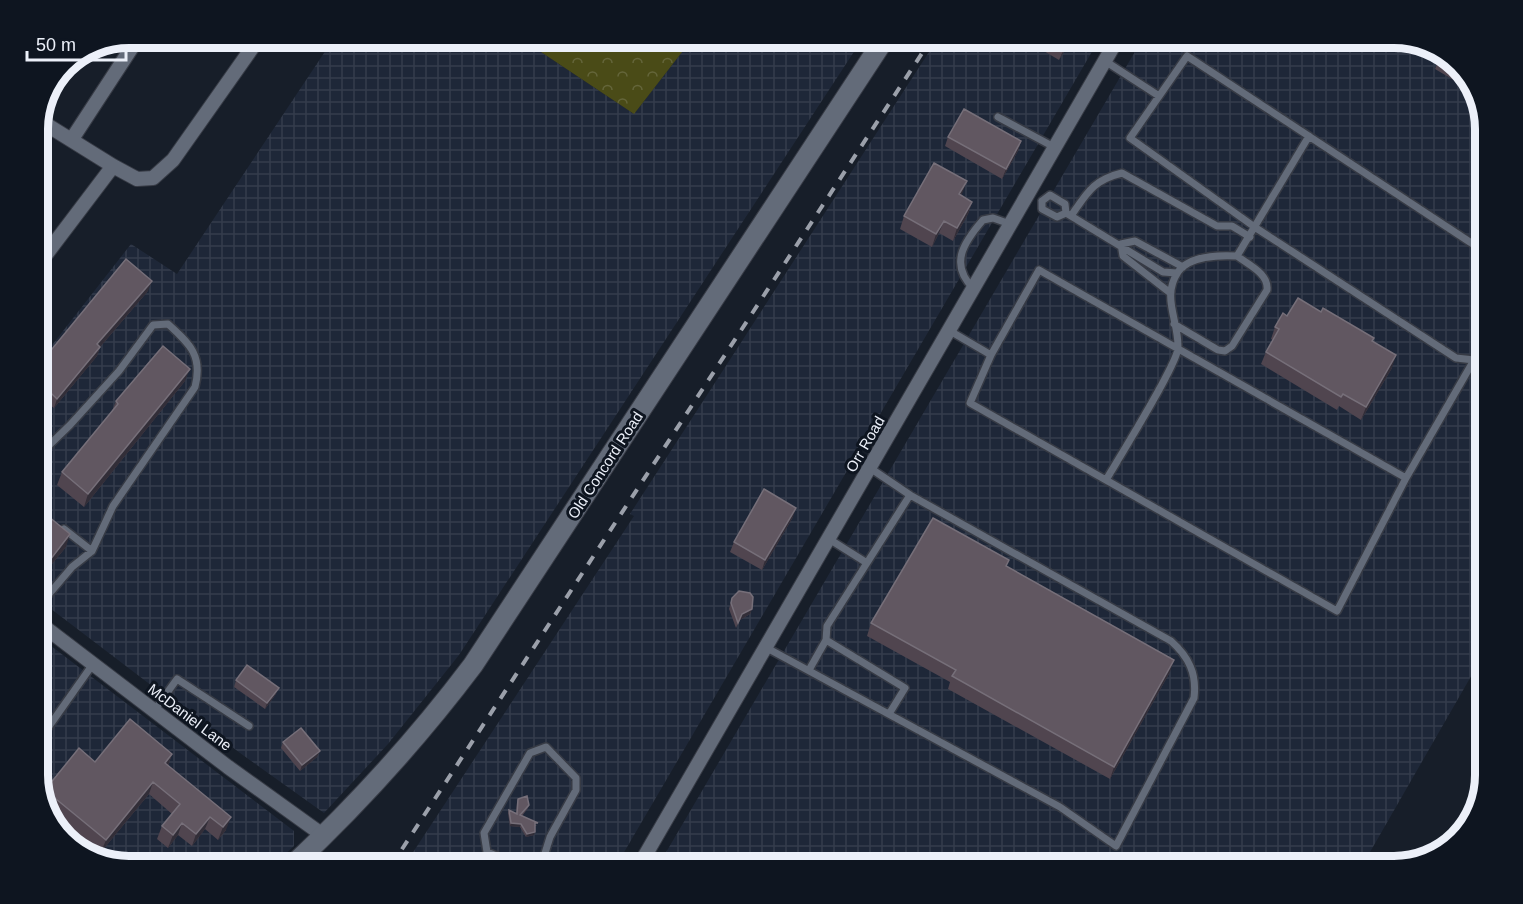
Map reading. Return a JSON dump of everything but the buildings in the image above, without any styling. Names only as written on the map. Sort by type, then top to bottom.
[{"type":"street","points":[[72,139],[131,48]]},
{"type":"street","points":[[48,125],[137,179],[153,178],[162,172],[252,48]]},
{"type":"street","name":"Old Concord Road","points":[[303,856],[401,756],[473,665],[878,48]]},
{"type":"street","name":"Orr Road","points":[[645,856],[1112,48]]},
{"type":"street","points":[[48,252],[113,166]]},
{"type":"street","name":"McDaniel Lane","points":[[48,630],[324,836]]},
{"type":"lane","points":[[1406,478],[1039,270],[992,354],[970,403],[1337,611],[1406,478],[1474,360],[1456,358],[1256,228],[1130,138],[1187,56],[1475,245]]},
{"type":"lane","points":[[1105,61],[1159,96]]},
{"type":"lane","points":[[998,117],[1054,147]]},
{"type":"lane","points":[[1237,256],[1256,228],[1309,136]]},
{"type":"lane","points":[[1069,215],[1084,196],[1103,178],[1122,173],[1217,226],[1232,226],[1250,237]]},
{"type":"lane","points":[[1028,192],[1042,201]]},
{"type":"lane","points":[[1042,201],[1050,195],[1065,204],[1069,215]]},
{"type":"lane","points":[[1042,201],[1042,209],[1056,217],[1069,215],[1121,244],[1163,272],[1177,273]]},
{"type":"lane","points":[[974,289],[962,278],[960,256],[983,220],[993,218],[1010,224]]},
{"type":"lane","points":[[1121,244],[1136,241],[1183,267]]},
{"type":"lane","points":[[1121,244],[1123,256],[1169,292]]},
{"type":"lane","points":[[1106,480],[1178,349],[1174,324],[1169,292],[1177,273],[1192,261],[1223,255],[1237,256],[1262,275],[1268,284],[1267,290],[1232,346],[1225,351],[1218,350],[1174,324]]},
{"type":"lane","points":[[48,446],[119,371],[153,325],[168,324],[193,348],[198,375],[195,387],[114,506],[92,551],[72,567],[48,595]]},
{"type":"lane","points":[[950,331],[992,354]]},
{"type":"lane","points":[[765,646],[1060,807],[1116,846],[1194,698],[1196,683],[1184,652],[1171,641],[910,495],[870,468]]},
{"type":"lane","points":[[809,670],[826,640],[827,626],[910,495]]},
{"type":"lane","points":[[56,524],[92,551]]},
{"type":"lane","points":[[829,538],[867,563]]},
{"type":"lane","points":[[826,640],[905,688],[889,714]]},
{"type":"lane","points":[[48,728],[93,664]]},
{"type":"lane","points":[[154,711],[177,679],[249,726]]},
{"type":"lane","points":[[496,856],[487,852],[484,833],[530,753],[546,747],[576,778],[576,790],[550,837],[544,856]]},
{"type":"shaded area","points":[[327,48],[535,48],[634,114],[685,48],[856,48],[459,655],[388,744],[324,813],[240,753],[48,607],[48,350],[131,244],[177,274]]},
{"type":"shaded area","points":[[932,48],[1094,48],[622,856],[411,856],[634,516],[630,514]]},
{"type":"shaded area","points":[[1137,48],[1394,48],[1425,54],[1451,72],[1464,88],[1471,103],[1475,124],[1475,669],[1368,856],[664,856]]},
{"type":"shaded area","points":[[48,644],[294,831],[294,846],[283,856],[129,856],[98,850],[80,839],[56,811],[48,780]]},
{"type":"green space","points":[[535,48],[685,48],[634,114]]},
{"type":"railway","points":[[398,856],[925,48]]}]
